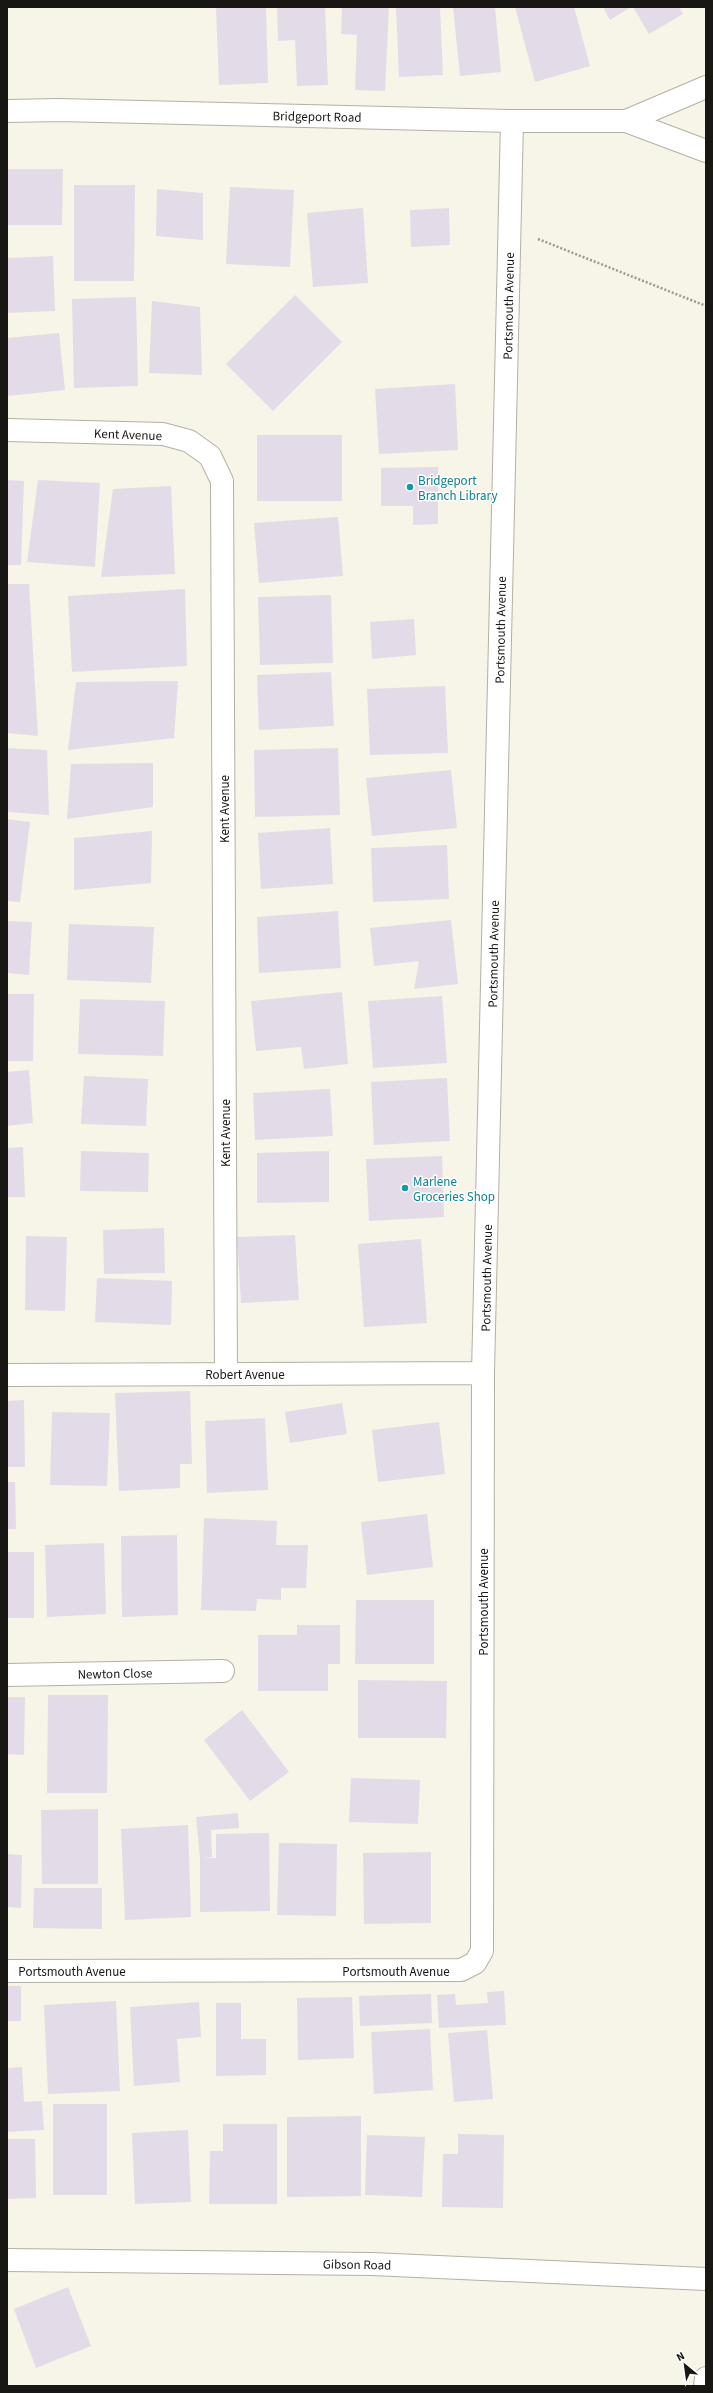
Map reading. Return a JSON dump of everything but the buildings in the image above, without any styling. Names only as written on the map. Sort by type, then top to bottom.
[{"type":"street","name":"Bridgeport Road","points":[[626,121],[706,87]]},
{"type":"street","name":"Bridgeport Road","points":[[7,111],[59,110],[512,121],[626,121],[706,151]]},
{"type":"street","name":"Portsmouth Avenue","points":[[7,1971],[461,1970],[475,1963],[482,1951],[483,1373],[512,121]]},
{"type":"street","name":"Kent Avenue","points":[[7,430],[163,434],[189,441],[210,456],[222,481],[226,1374]]},
{"type":"street","name":"Robert Avenue","points":[[7,1375],[483,1373]]},
{"type":"street","name":"Newton Close","points":[[7,1675],[223,1671]]},
{"type":"street","name":"Gibson Road","points":[[7,2260],[372,2264],[706,2279]]},
{"type":"street","points":[[705,2386],[706,2378]]},
{"type":"path","points":[[510,228],[706,306]]},
{"type":"place","name":"Bridgeport Branch Library","points":[[410,487]]},
{"type":"place","name":"Marlene Groceries Shop","points":[[405,1188]]}]
